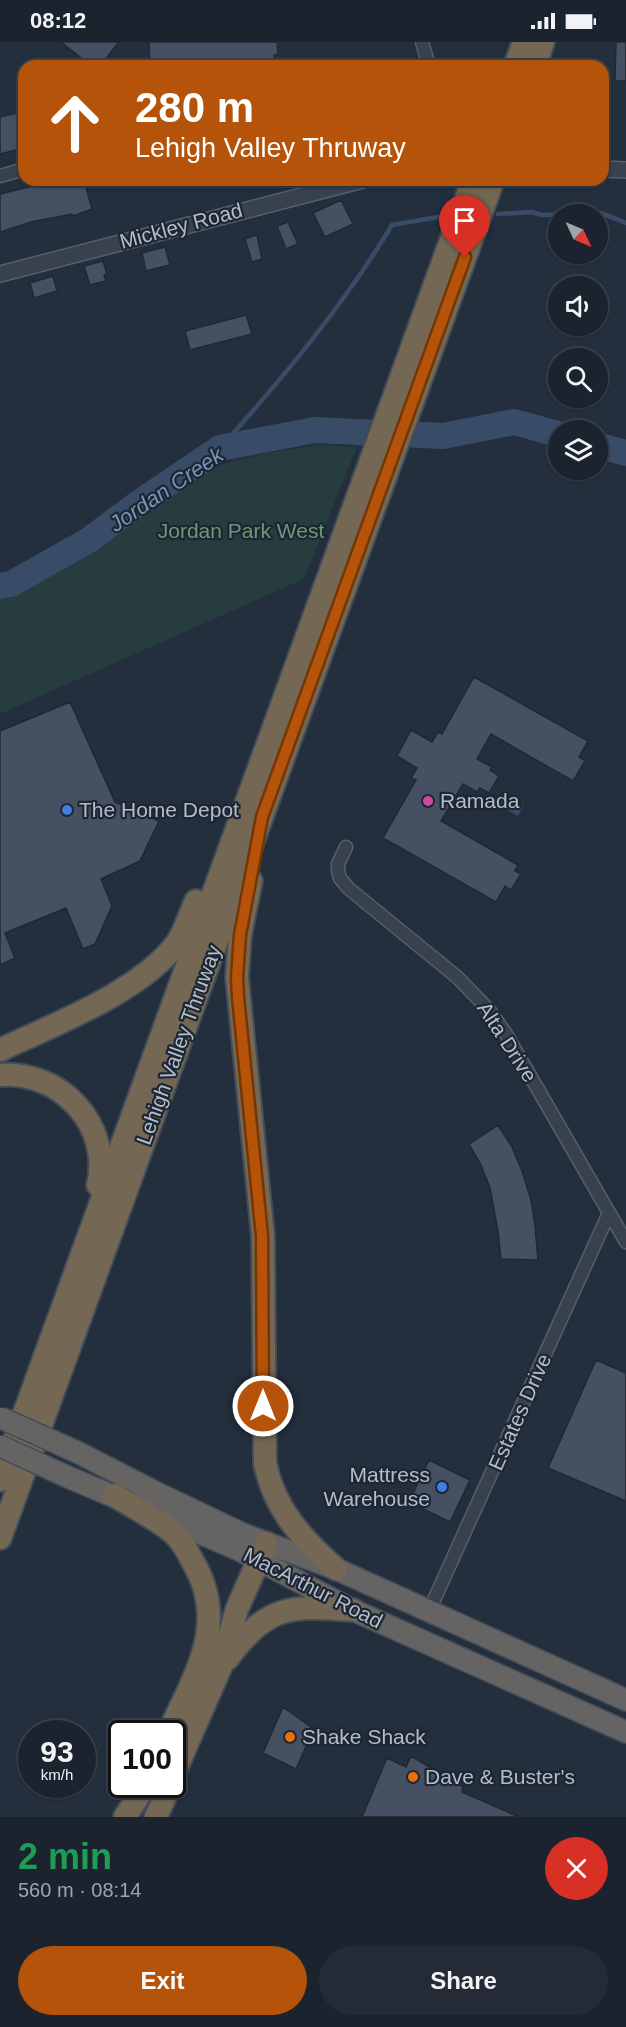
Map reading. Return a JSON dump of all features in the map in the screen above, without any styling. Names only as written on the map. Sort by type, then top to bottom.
[{"type":"highway","points":[[517,60],[524,42]]},
{"type":"highway","points":[[537,60],[543,42]]},
{"type":"highway","name":"Lehigh Valley Thruway","points":[[0,1539],[262,817],[354,536],[481,187]]},
{"type":"highway","name":"Lehigh Valley Thruway","points":[[0,1480],[293,676],[354,536]]},
{"type":"highway","points":[[0,1050],[124,989],[155,966],[178,941],[293,676]]},
{"type":"highway","points":[[262,817],[240,935],[237,977],[262,1236],[263,1452],[269,1481],[282,1511],[306,1542],[336,1569]]},
{"type":"highway","points":[[0,1075],[27,1075],[54,1086],[78,1106],[94,1131],[100,1152],[101,1173],[82,1252]]},
{"type":"highway","name":"MacArthur Road","points":[[0,1418],[77,1452],[157,1493],[263,1551],[353,1610],[626,1732]]},
{"type":"highway","name":"MacArthur Road","points":[[0,1446],[114,1496],[263,1551],[336,1569],[626,1700]]},
{"type":"highway","points":[[114,1496],[172,1532],[195,1563],[209,1601],[210,1621],[206,1644],[174,1720]]},
{"type":"highway","points":[[186,1746],[221,1666],[237,1609],[263,1551]]},
{"type":"highway","points":[[221,1666],[256,1626],[278,1613],[303,1607],[353,1610]]},
{"type":"highway","points":[[125,1817],[137,1798]]},
{"type":"highway","points":[[156,1817],[164,1798]]},
{"type":"street","points":[[422,42],[427,60]]},
{"type":"street","points":[[609,169],[626,170]]},
{"type":"street","points":[[0,176],[18,171]]},
{"type":"street","name":"Mickley Road","points":[[0,274],[340,186]]},
{"type":"street","name":"Alta Drive","points":[[346,846],[338,864],[340,878],[358,898],[457,977],[490,1011],[506,1034],[626,1242]]},
{"type":"street","name":"Estates Drive","points":[[429,1611],[609,1213]]},
{"type":"green space","name":"Jordan Park West","points":[[318,445],[357,447],[304,579],[0,714],[0,594],[74,557],[172,490],[216,466],[267,453]]},
{"type":"water","points":[[502,794],[523,807],[518,816],[496,804]]},
{"type":"building","points":[[61,42],[119,42],[105,60],[84,60]]},
{"type":"building","points":[[149,42],[277,42],[278,55],[274,55],[275,60],[150,60]]},
{"type":"building","points":[[616,42],[626,42],[626,81],[615,81]]},
{"type":"building","points":[[18,113],[18,150],[0,154],[0,117]]},
{"type":"building","points":[[33,186],[86,186],[92,209],[73,216],[72,214],[31,222],[0,232],[0,194]]},
{"type":"building","points":[[341,200],[353,224],[325,237],[313,213]]},
{"type":"building","points":[[288,222],[298,244],[286,249],[277,226]]},
{"type":"building","points":[[257,235],[262,259],[252,262],[245,239]]},
{"type":"building","points":[[165,247],[170,265],[146,271],[142,253]]},
{"type":"building","points":[[103,261],[107,274],[104,275],[106,281],[90,285],[84,266]]},
{"type":"building","points":[[53,276],[57,291],[34,298],[30,283]]},
{"type":"building","points":[[246,315],[252,334],[190,350],[185,331]]},
{"type":"building","name":"Ramada","points":[[474,677],[588,741],[579,757],[585,761],[573,781],[491,734],[477,759],[492,767],[490,770],[499,776],[489,793],[480,788],[477,792],[463,784],[441,821],[518,865],[515,871],[521,874],[511,890],[505,886],[496,902],[383,838],[416,780],[411,778],[417,768],[397,756],[411,730],[432,742],[438,732],[442,734]]},
{"type":"building","name":"The Home Depot","points":[[70,702],[115,802],[159,821],[140,861],[101,879],[112,906],[95,944],[83,949],[66,908],[5,933],[15,958],[0,965],[0,731]]},
{"type":"building","points":[[498,1125],[512,1147],[531,1200],[538,1260],[501,1259],[490,1188],[469,1144]]},
{"type":"building","points":[[596,1360],[626,1373],[626,1501],[548,1468]]},
{"type":"building","name":"Mattress Warehouse","points":[[429,1460],[470,1480],[450,1522],[409,1502]]},
{"type":"building","name":"Shake Shack","points":[[283,1707],[311,1727],[309,1732],[312,1733],[296,1769],[263,1753]]},
{"type":"building","name":"Dave & Buster's","points":[[411,1756],[463,1787],[462,1792],[519,1817],[362,1817],[387,1758],[406,1767]]},
{"type":"waterway","points":[[498,214],[601,213],[626,223]]},
{"type":"waterway","points":[[220,448],[267,395],[333,313],[392,225],[444,216]]},
{"type":"waterway","name":"Jordan Creek","points":[[0,586],[11,584],[89,540],[220,448],[315,430],[443,436],[514,422],[548,431]]},
{"type":"waterway","name":"Jordan Creek","points":[[608,448],[626,453]]},
{"type":"place","name":"Ramada","points":[[428,801]]},
{"type":"place","name":"The Home Depot","points":[[67,810]]},
{"type":"place","name":"Mattress Warehouse","points":[[442,1487]]},
{"type":"place","name":"Shake Shack","points":[[290,1737]]},
{"type":"place","name":"Dave & Buster's","points":[[413,1777]]},
{"type":"route","points":[[263,1406],[262,1236],[260,1197],[238,997],[240,935],[262,817],[465,257]]}]
